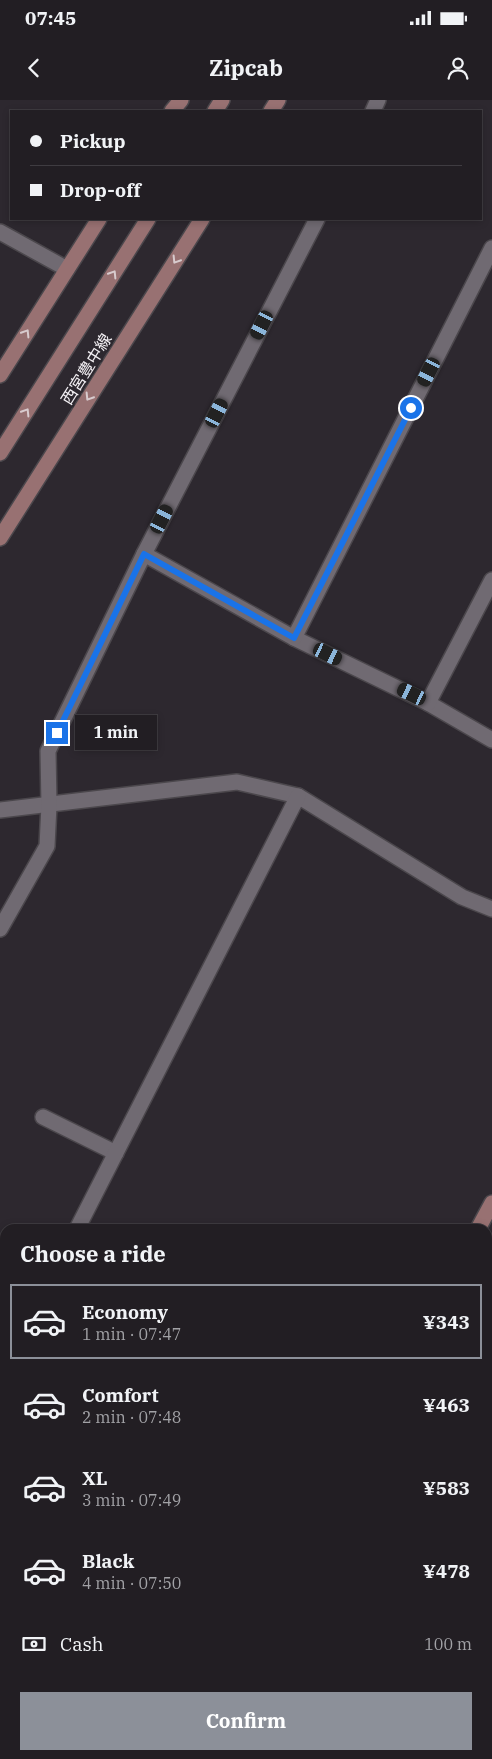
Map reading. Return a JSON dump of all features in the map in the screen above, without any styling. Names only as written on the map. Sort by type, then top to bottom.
[{"type":"main road","points":[[173,110],[181,100]]},
{"type":"main road","points":[[0,375],[98,220]]},
{"type":"main road","name":"西宮豊中線","points":[[0,453],[147,220]]},
{"type":"main road","name":"西宮豊中線","points":[[0,538],[201,220]]},
{"type":"main road","points":[[481,1224],[492,1204]]},
{"type":"street","points":[[0,929],[47,846],[49,805],[48,751],[144,554],[316,220]]},
{"type":"street","points":[[0,232],[67,269]]},
{"type":"street","points":[[294,638],[492,248]]},
{"type":"street","points":[[144,554],[294,638],[428,702],[492,740]]},
{"type":"street","points":[[428,702],[492,580]]},
{"type":"street","points":[[0,810],[237,782],[298,796],[462,897],[492,909]]},
{"type":"street","points":[[80,1224],[298,796]]},
{"type":"street","points":[[43,1117],[116,1153]]},
{"type":"route","points":[[57,733],[144,554],[294,638],[411,408]]}]
